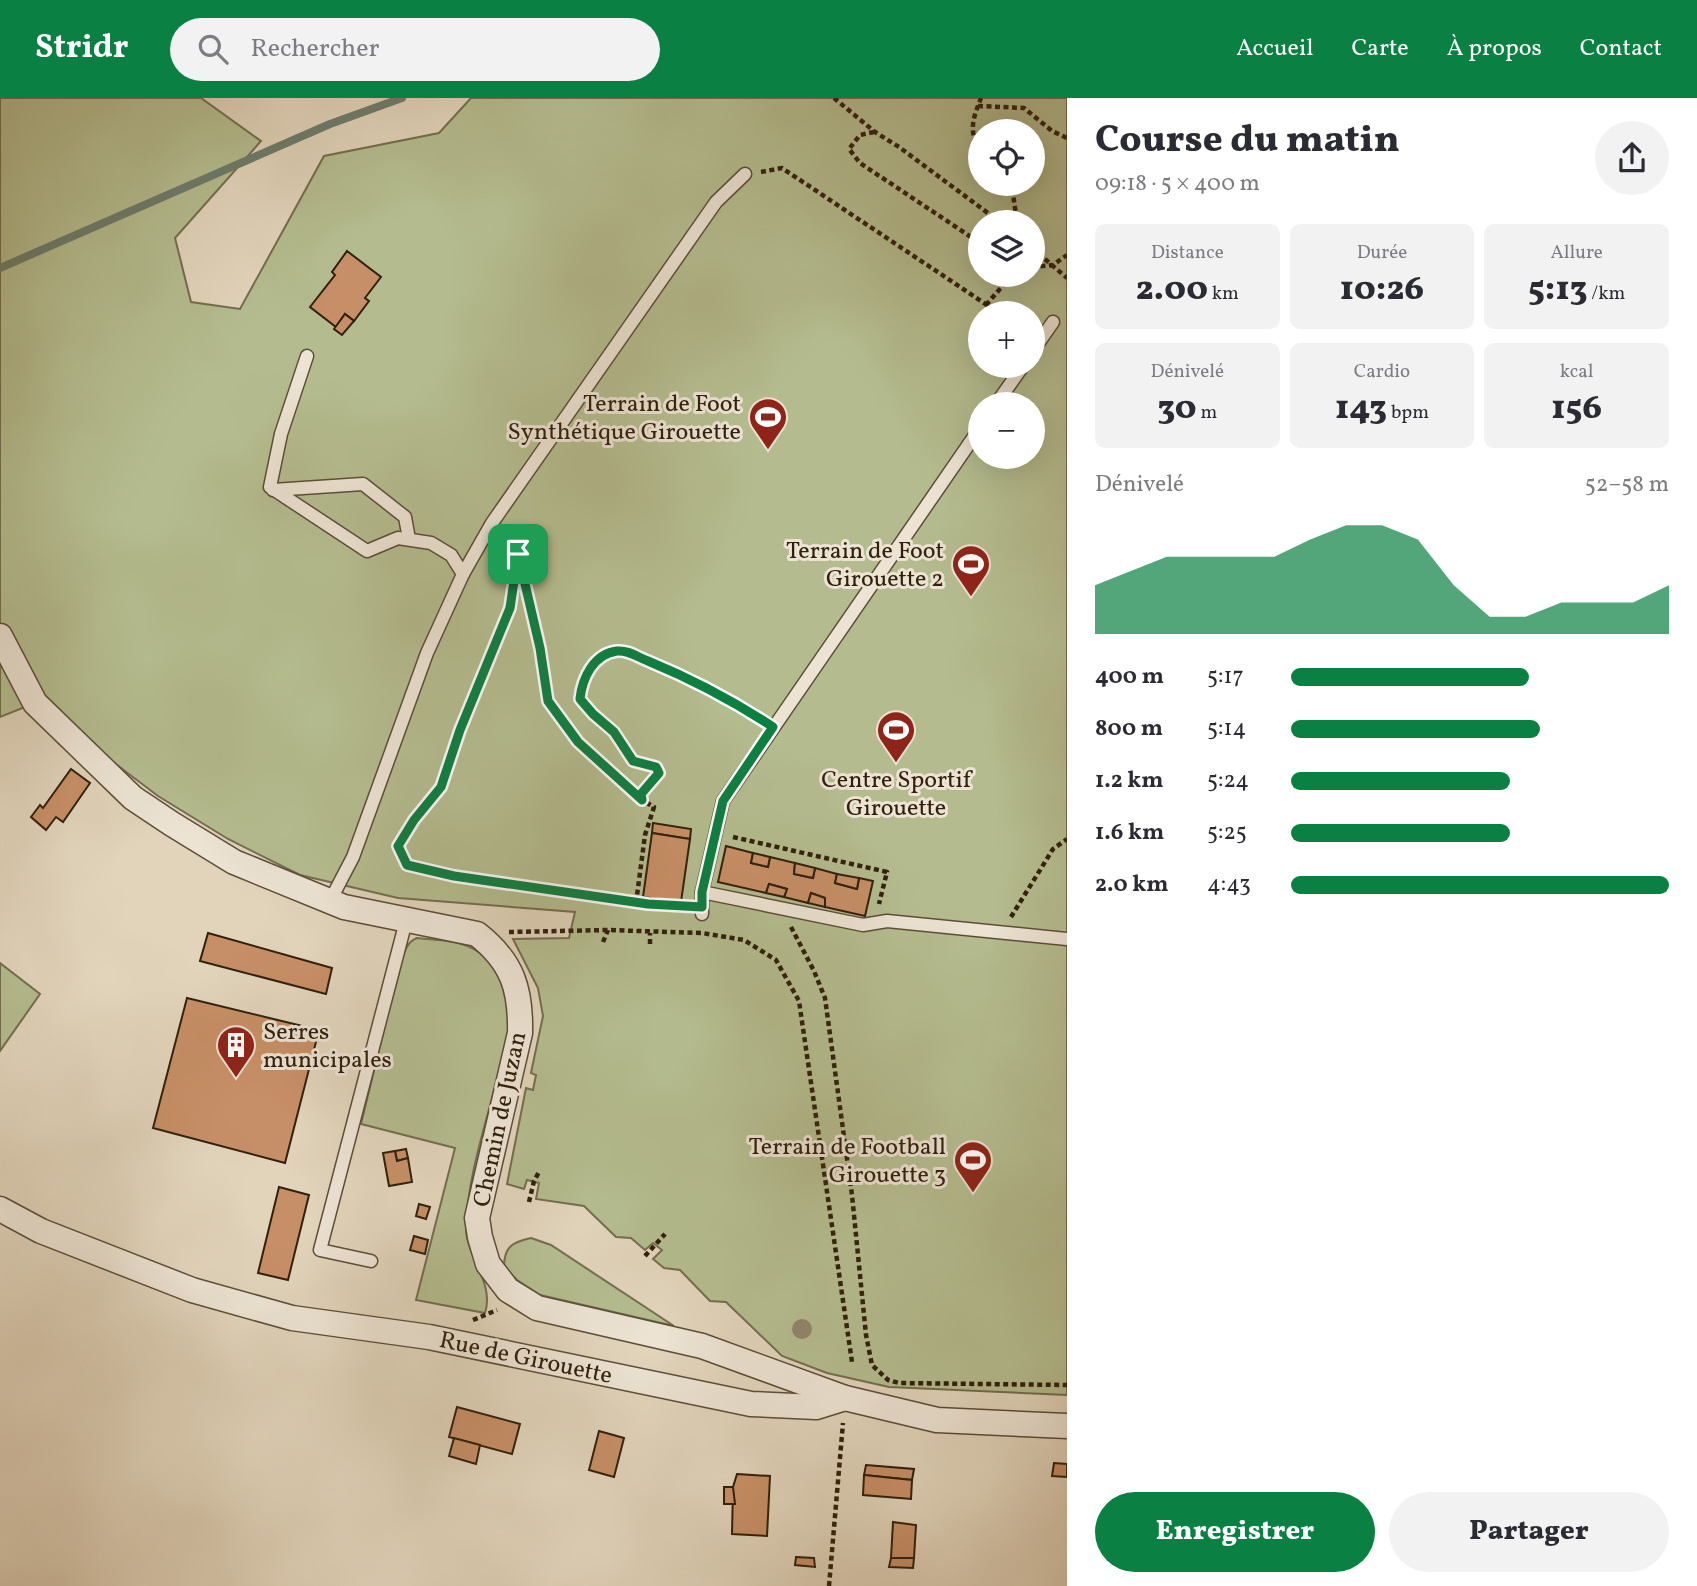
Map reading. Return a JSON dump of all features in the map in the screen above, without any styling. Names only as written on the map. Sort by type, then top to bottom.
[{"type":"street","points":[[0,636],[35,703],[134,798],[172,824],[234,862],[330,901],[405,921],[477,934]]},
{"type":"street","name":"Chemin de Juzan","points":[[477,934],[493,946],[506,962],[521,1006],[520,1034],[477,1218],[488,1264],[508,1290],[537,1308],[702,1346],[845,1398]]},
{"type":"street","name":"Rue de Girouette","points":[[0,1209],[41,1231],[192,1290],[292,1318],[429,1337],[751,1405],[816,1407],[845,1398],[937,1420],[1067,1426]]},
{"type":"lane","points":[[330,901],[353,857],[427,653],[463,574],[492,523],[716,202],[746,174]]},
{"type":"lane","points":[[1045,334],[1053,323]]},
{"type":"lane","points":[[307,356],[281,433],[270,487],[367,551],[398,538],[431,542],[451,555],[463,574]]},
{"type":"lane","points":[[702,910],[702,892],[723,801],[968,445]]},
{"type":"lane","points":[[273,489],[363,484],[405,517],[409,539]]},
{"type":"lane","points":[[702,892],[863,925],[887,921],[1067,939]]},
{"type":"lane","points":[[371,1261],[320,1250],[405,921]]},
{"type":"path","points":[[834,98],[875,132],[984,210]]},
{"type":"path","points":[[972,119],[981,98]]},
{"type":"path","points":[[978,106],[1024,108],[1052,131],[1067,138]]},
{"type":"path","points":[[875,132],[860,135],[849,149],[860,163],[968,235]]},
{"type":"path","points":[[746,174],[782,168],[980,301]]},
{"type":"path","points":[[1045,266],[1053,265],[1067,255]]},
{"type":"path","points":[[1045,258],[1067,278]]},
{"type":"path","points":[[990,301],[1002,287]]},
{"type":"path","points":[[492,523],[492,536],[518,554],[540,648],[548,701],[578,742],[642,800],[654,807],[645,835],[636,902]]},
{"type":"path","points":[[518,554],[510,608],[460,730],[441,787],[414,820],[398,846],[407,865],[454,876],[702,910]]},
{"type":"path","points":[[642,800],[641,794],[659,773],[656,767],[633,761],[614,732],[580,699],[582,684],[592,666],[605,655],[617,651],[630,652],[682,674],[727,697],[773,727]]},
{"type":"path","points":[[715,833],[887,872],[875,923]]},
{"type":"path","points":[[1002,932],[1053,849],[1067,839]]},
{"type":"path","points":[[788,909],[790,924],[825,998],[852,1195],[866,1335],[872,1365],[888,1380],[899,1383],[1067,1385]]},
{"type":"path","points":[[477,934],[608,930],[693,933],[744,940],[776,960],[799,1001],[852,1362]]},
{"type":"path","points":[[603,942],[608,930]]},
{"type":"path","points":[[650,933],[650,944]]},
{"type":"path","points":[[693,933],[696,943]]},
{"type":"path","points":[[528,1202],[539,1172]]},
{"type":"path","points":[[645,1256],[665,1234]]},
{"type":"path","points":[[466,1323],[491,1314],[518,1296]]},
{"type":"path","points":[[829,1586],[845,1398]]},
{"type":"green space","name":"Centre Sportif Girouette","points":[[0,98],[201,98],[261,141],[175,238],[191,302],[240,309],[324,156],[439,133],[471,98],[1067,98],[1067,1395],[889,1387],[827,1373],[782,1356],[726,1302],[710,1301],[680,1270],[664,1268],[653,1259],[662,1250],[653,1243],[645,1250],[631,1238],[616,1237],[584,1206],[536,1199],[539,1183],[527,1180],[524,1189],[507,1184],[526,1088],[533,1090],[536,1075],[531,1073],[543,1016],[538,988],[513,939],[569,938],[575,912],[398,898],[300,875],[228,839],[158,796],[35,703],[0,717]]},
{"type":"green space","points":[[417,938],[461,944],[482,955],[500,978],[509,1007],[508,1039],[478,1150],[467,1207],[467,1237],[486,1291],[485,1313],[416,1300],[455,1148],[361,1124],[400,964],[408,945]]},
{"type":"green space","points":[[0,963],[40,994],[0,1051]]},
{"type":"green space","points":[[531,1238],[551,1245],[674,1326],[540,1295],[517,1280],[504,1267],[510,1246]]},
{"type":"building","points":[[347,251],[381,277],[365,298],[369,301],[354,321],[345,314],[336,327],[310,307],[335,275],[332,272]]},
{"type":"building","points":[[345,314],[354,321],[342,335],[334,329]]},
{"type":"building","points":[[71,769],[90,783],[63,822],[56,817],[46,830],[31,817],[40,805],[43,808]]},
{"type":"building","points":[[653,823],[691,829],[690,839],[652,833]]},
{"type":"building","points":[[652,833],[690,839],[681,902],[643,897]]},
{"type":"building","points":[[726,846],[753,853],[751,863],[768,867],[770,857],[795,863],[794,874],[813,878],[815,868],[837,874],[835,883],[857,889],[859,878],[873,881],[865,916],[825,907],[825,898],[811,893],[808,903],[784,897],[787,889],[769,884],[766,893],[718,882]]},
{"type":"building","points":[[753,853],[770,857],[768,867],[751,863]]},
{"type":"building","points":[[795,863],[815,868],[813,878],[794,874]]},
{"type":"building","points":[[837,874],[859,878],[857,889],[835,883]]},
{"type":"building","points":[[769,884],[787,889],[784,897],[766,893]]},
{"type":"building","points":[[811,893],[825,898],[825,907],[808,903]]},
{"type":"building","points":[[208,933],[332,968],[326,994],[200,961]]},
{"type":"building","name":"Serres municipales","points":[[187,998],[319,1030],[285,1163],[153,1128]]},
{"type":"building","points":[[406,1149],[408,1158],[397,1161],[395,1151]]},
{"type":"building","points":[[395,1151],[397,1161],[408,1158],[412,1182],[389,1186],[383,1153]]},
{"type":"building","points":[[279,1187],[309,1195],[288,1280],[258,1273]]},
{"type":"building","points":[[419,1204],[430,1207],[426,1219],[416,1216]]},
{"type":"building","points":[[414,1236],[428,1240],[425,1254],[410,1250]]},
{"type":"building","points":[[457,1407],[520,1424],[512,1454],[449,1437]]},
{"type":"building","points":[[599,1431],[624,1438],[614,1477],[589,1470]]},
{"type":"building","points":[[454,1438],[480,1445],[476,1464],[449,1456]]},
{"type":"building","points":[[1054,1463],[1067,1464],[1067,1477],[1052,1476]]},
{"type":"building","points":[[866,1465],[914,1469],[912,1480],[864,1475]]},
{"type":"building","points":[[737,1474],[770,1476],[767,1536],[732,1534],[733,1487]]},
{"type":"building","points":[[864,1475],[912,1480],[911,1499],[863,1495]]},
{"type":"building","points":[[724,1487],[733,1487],[735,1504],[724,1504]]},
{"type":"building","points":[[893,1522],[916,1525],[914,1558],[891,1558]]},
{"type":"building","points":[[796,1557],[814,1558],[815,1567],[795,1565]]},
{"type":"building","points":[[891,1558],[914,1558],[913,1568],[889,1567]]},
{"type":"waterway","points":[[0,268],[330,124],[402,98]]},
{"type":"place","name":"Terrain de Foot Synthétique Girouette","points":[[768,451]]},
{"type":"place","name":"Terrain de Foot Girouette 2","points":[[971,598]]},
{"type":"place","name":"Centre Sportif Girouette","points":[[896,764]]},
{"type":"place","name":"Serres municipales","points":[[236,1079]]},
{"type":"place","name":"Terrain de Football Girouette 3","points":[[973,1194]]},
{"type":"route","points":[[518,554],[540,648],[548,701],[578,742],[642,800],[641,794],[659,773],[656,767],[633,761],[614,732],[580,699],[582,684],[592,666],[605,655],[617,651],[630,652],[682,674],[727,697],[773,727],[723,801],[702,892],[702,907],[648,904],[454,876],[407,865],[398,846],[414,820],[441,787],[460,730],[510,608],[518,554]]}]
